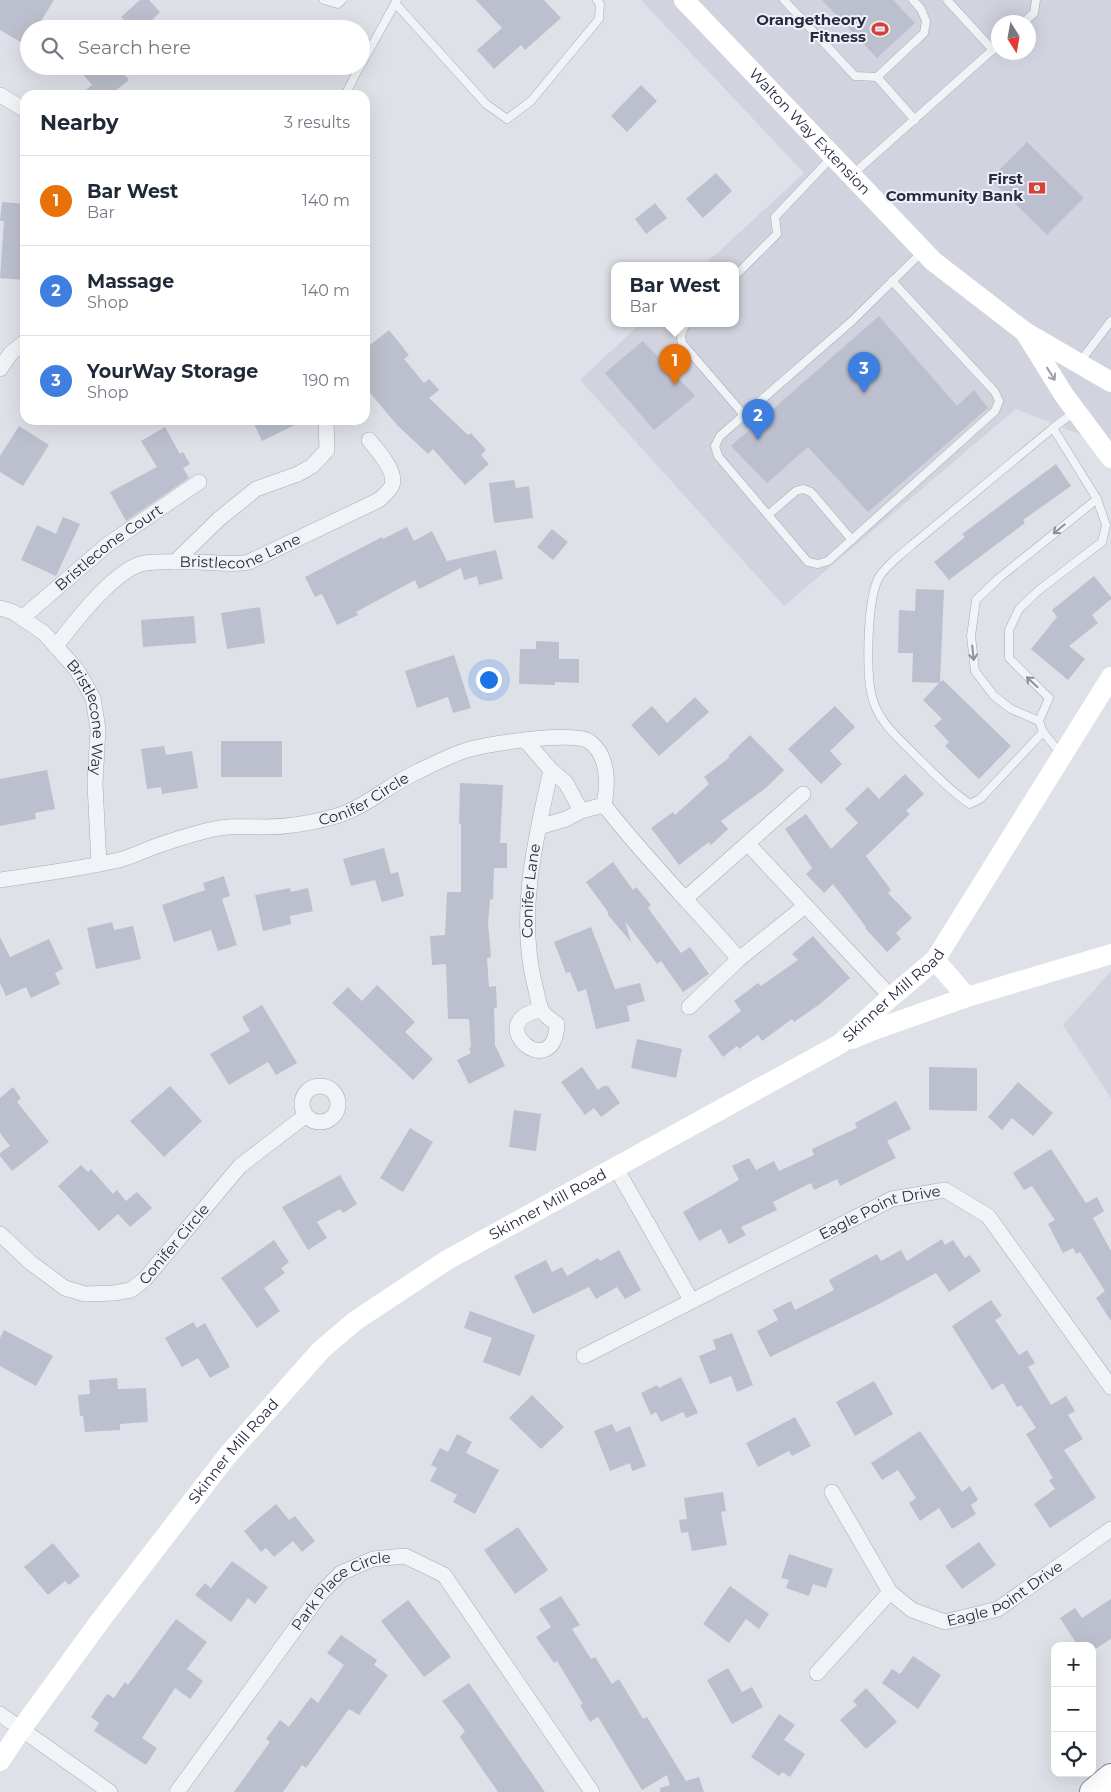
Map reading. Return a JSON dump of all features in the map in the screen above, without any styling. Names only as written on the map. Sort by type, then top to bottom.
[{"type":"highway","points":[[1093,1792],[1111,1777]]},
{"type":"street","name":"Walton Way Extension","points":[[684,0],[933,261],[1025,332],[1110,381]]},
{"type":"street","points":[[0,95],[20,107]]},
{"type":"street","points":[[1025,332],[1064,395],[1111,458]]},
{"type":"street","points":[[0,369],[5,354],[20,345]]},
{"type":"street","points":[[175,562],[219,518],[256,488],[298,474],[312,466],[327,450],[326,425]]},
{"type":"street","name":"Bristlecone Lane","points":[[56,646],[86,609],[119,575],[143,563],[240,564],[249,562],[379,500],[392,485],[393,478],[387,462],[369,440]]},
{"type":"street","name":"Bristlecone Court","points":[[22,618],[107,544],[200,482]]},
{"type":"street","name":"Bristlecone Way","points":[[0,608],[12,612],[44,633],[77,670],[93,698],[98,729],[94,784],[99,864]]},
{"type":"street","name":"Skinner Mill Road","points":[[0,1761],[100,1621],[227,1456],[321,1350],[355,1321],[447,1260],[840,1044],[935,960],[1111,677]]},
{"type":"street","name":"Conifer Circle","points":[[0,880],[121,859],[209,830],[236,825],[266,827],[300,824],[334,817],[356,808],[416,772],[465,751],[541,737],[571,737],[590,741],[600,753],[604,767],[607,782],[604,805]]},
{"type":"street","points":[[525,740],[551,770],[566,783],[581,811]]},
{"type":"street","name":"Conifer Lane","points":[[541,1010],[531,971],[528,942],[531,871],[551,770]]},
{"type":"street","points":[[686,898],[803,794]]},
{"type":"street","points":[[539,827],[566,819],[581,811],[604,805],[636,845],[686,898],[739,959]]},
{"type":"street","points":[[748,844],[891,997]]},
{"type":"street","points":[[689,1007],[739,959],[805,906]]},
{"type":"street","points":[[840,1044],[871,1030],[967,997],[1111,954]]},
{"type":"street","points":[[935,960],[967,997]]},
{"type":"street","name":"Conifer Circle","points":[[0,1234],[31,1263],[65,1288],[85,1294],[114,1293],[130,1290],[144,1279],[240,1166],[305,1116]]},
{"type":"street","points":[[616,1168],[691,1300]]},
{"type":"street","name":"Eagle Point Drive","points":[[584,1356],[892,1199],[945,1190],[988,1216],[1111,1387]]},
{"type":"street","name":"Eagle Point Drive","points":[[832,1492],[890,1592],[912,1610],[945,1622],[998,1609],[1111,1529]]},
{"type":"street","name":"Park Place Circle","points":[[177,1792],[321,1593],[341,1573],[373,1559],[405,1556],[444,1576],[592,1792]]},
{"type":"street","points":[[817,1673],[890,1592]]},
{"type":"street","points":[[0,1714],[110,1792]]},
{"type":"lane","points":[[324,0],[338,4],[342,0]]},
{"type":"lane","points":[[370,49],[396,1],[486,104],[507,118],[531,101],[599,19],[600,4],[597,0]]},
{"type":"lane","points":[[784,0],[856,76],[877,77],[924,34],[926,21],[921,9],[913,0]]},
{"type":"lane","points":[[947,0],[991,43]]},
{"type":"lane","points":[[1032,15],[1034,13],[1036,0]]},
{"type":"lane","points":[[852,176],[991,52]]},
{"type":"lane","points":[[349,90],[356,75]]},
{"type":"lane","points":[[877,77],[915,120]]},
{"type":"lane","points":[[739,272],[778,234],[775,217],[833,156]]},
{"type":"lane","points":[[892,281],[995,392],[999,401],[995,411],[828,561],[818,564],[808,562],[718,456],[715,446],[720,436],[852,321],[892,281],[923,251]]},
{"type":"lane","points":[[1079,363],[1111,321]]},
{"type":"lane","points":[[683,327],[680,336],[682,343],[744,415]]},
{"type":"lane","points":[[1043,732],[980,799],[970,804],[956,795],[885,724],[873,703],[869,674],[868,643],[872,600],[878,579],[913,544],[1076,410]]},
{"type":"lane","points":[[1053,428],[1097,498],[1106,526],[1102,542],[1039,590],[1019,609],[1009,630],[1009,658],[1049,698],[1039,721],[1043,732],[1062,755]]},
{"type":"lane","points":[[768,515],[796,491],[803,489],[812,492],[852,540]]},
{"type":"lane","points":[[1039,721],[1011,709],[994,696],[975,671],[971,636],[976,600],[999,578],[1097,498]]},
{"type":"shaded area","points":[[641,0],[1111,0],[1111,447],[1016,409],[784,606],[580,380],[637,327],[739,327],[739,262],[707,262],[804,173]]},
{"type":"shaded area","points":[[1111,971],[1111,1098],[1063,1025]]},
{"type":"building","points":[[0,0],[54,0],[42,20],[20,20],[20,42],[0,30]]},
{"type":"building","points":[[140,0],[149,0],[160,12],[152,20],[124,20],[121,17]]},
{"type":"building","points":[[476,0],[544,0],[561,18],[525,50],[521,45],[494,69],[477,50],[502,28]]},
{"type":"building","points":[[822,0],[893,0],[915,23],[877,58]]},
{"type":"building","points":[[84,75],[125,75],[129,80],[116,90],[86,90],[92,85]]},
{"type":"building","points":[[641,85],[657,101],[627,132],[611,116]]},
{"type":"building","name":"First Community Bank","points":[[1027,142],[1084,198],[1047,235],[990,179]]},
{"type":"building","points":[[716,173],[732,191],[703,218],[686,199]]},
{"type":"building","points":[[2,202],[20,204],[20,280],[0,278],[4,221],[0,221]]},
{"type":"building","points":[[655,203],[667,218],[646,234],[635,219]]},
{"type":"building","points":[[879,316],[957,406],[974,390],[988,408],[868,512],[808,447],[767,483],[731,446]]},
{"type":"building","points":[[389,330],[409,355],[404,359],[424,383],[429,379],[439,390],[429,398],[468,435],[471,433],[486,450],[481,455],[489,464],[465,485],[433,449],[428,454],[397,425],[370,393],[370,345]]},
{"type":"building","points":[[643,341],[695,396],[654,430],[605,373]]},
{"type":"building","points":[[254,425],[295,425],[262,441]]},
{"type":"building","points":[[19,426],[49,445],[23,486],[0,472],[0,456]]},
{"type":"building","points":[[165,427],[180,454],[183,452],[190,464],[183,468],[189,478],[126,521],[110,492],[157,467],[141,441]]},
{"type":"building","points":[[1056,464],[1071,486],[1023,520],[1025,523],[949,580],[934,562],[965,537],[962,534]]},
{"type":"building","points":[[514,480],[516,488],[529,486],[533,518],[494,523],[489,483]]},
{"type":"building","points":[[63,517],[80,524],[56,576],[21,560],[37,525],[56,534]]},
{"type":"building","points":[[407,527],[414,541],[432,531],[447,561],[496,550],[503,579],[479,585],[477,576],[464,580],[461,568],[419,589],[415,580],[356,612],[358,615],[337,625],[322,594],[315,597],[305,577],[382,537],[383,539]]},
{"type":"building","points":[[552,529],[568,542],[553,560],[537,547]]},
{"type":"building","points":[[1094,576],[1111,599],[1092,615],[1098,623],[1069,646],[1085,659],[1068,680],[1031,649],[1057,617],[1052,610]]},
{"type":"building","points":[[916,589],[944,590],[940,682],[943,680],[1011,746],[979,779],[945,746],[949,742],[934,726],[942,719],[923,700],[939,683],[912,682],[913,653],[898,653],[899,610],[915,611]]},
{"type":"building","points":[[260,607],[265,643],[227,649],[221,613]]},
{"type":"building","points":[[194,616],[196,643],[143,647],[141,620]]},
{"type":"building","points":[[536,641],[559,642],[559,659],[579,659],[579,683],[555,682],[555,685],[519,684],[520,649],[536,649]]},
{"type":"building","points":[[454,655],[471,708],[453,713],[448,697],[417,708],[405,671]]},
{"type":"building","points":[[695,697],[709,712],[659,756],[631,725],[652,706],[667,723]]},
{"type":"building","points":[[835,706],[855,727],[830,751],[842,764],[821,784],[788,749]]},
{"type":"building","points":[[750,735],[784,770],[767,787],[721,821],[728,829],[711,845],[709,842],[679,865],[651,828],[673,812],[675,815],[709,784],[704,777],[730,757],[728,756]]},
{"type":"building","points":[[221,741],[282,741],[282,777],[221,777]]},
{"type":"building","points":[[164,746],[166,755],[192,751],[198,788],[162,794],[161,787],[147,789],[141,749]]},
{"type":"building","points":[[47,770],[55,809],[35,813],[36,819],[0,826],[0,779]]},
{"type":"building","points":[[905,774],[924,794],[906,811],[910,814],[866,856],[891,890],[888,893],[912,918],[896,933],[901,939],[887,952],[865,928],[833,884],[824,893],[806,874],[812,868],[785,829],[806,814],[831,849],[858,823],[845,809],[868,787],[879,799]]},
{"type":"building","points":[[460,783],[503,785],[500,843],[507,843],[507,868],[494,868],[493,899],[490,900],[488,923],[491,957],[487,958],[489,987],[496,986],[497,1008],[494,1008],[495,1045],[505,1066],[469,1084],[457,1060],[471,1053],[469,1048],[471,1047],[469,1019],[448,1019],[446,964],[432,965],[430,936],[445,935],[447,892],[461,892]]},
{"type":"building","points":[[384,848],[391,874],[398,872],[404,896],[382,902],[375,880],[351,886],[343,859]]},
{"type":"building","points":[[613,862],[633,890],[636,887],[651,905],[648,908],[681,953],[690,947],[709,974],[683,992],[661,961],[657,964],[625,921],[631,942],[608,915],[608,912],[586,882]]},
{"type":"building","points":[[224,876],[230,896],[222,899],[237,945],[218,951],[211,930],[174,942],[162,905],[205,890],[203,883]]},
{"type":"building","points":[[290,888],[291,892],[308,888],[313,911],[290,916],[291,924],[263,931],[255,895]]},
{"type":"building","points":[[112,922],[114,930],[133,926],[141,959],[96,969],[87,928]]},
{"type":"building","points":[[591,927],[615,989],[640,983],[645,1001],[627,1006],[630,1021],[596,1029],[586,989],[578,992],[570,972],[566,973],[554,942]]},
{"type":"building","points":[[813,936],[850,978],[820,1004],[794,1022],[792,1019],[762,1041],[758,1035],[739,1049],[737,1046],[723,1057],[708,1036],[741,1011],[734,1001],[758,983],[761,986],[798,960],[792,954]]},
{"type":"building","points":[[0,937],[10,957],[49,939],[63,969],[55,973],[60,984],[31,998],[26,987],[6,996],[0,983]]},
{"type":"building","points":[[377,985],[415,1022],[405,1032],[433,1059],[413,1080],[332,1003],[348,987],[362,1001]]},
{"type":"building","points":[[262,1005],[297,1063],[276,1075],[268,1062],[229,1085],[210,1054],[250,1031],[242,1017]]},
{"type":"building","points":[[637,1039],[682,1049],[676,1078],[631,1068]]},
{"type":"building","points":[[582,1067],[598,1090],[603,1086],[608,1086],[620,1103],[601,1117],[594,1108],[585,1115],[561,1082]]},
{"type":"building","points":[[929,1067],[977,1068],[977,1111],[929,1110]]},
{"type":"building","points":[[1018,1082],[1053,1113],[1033,1136],[1012,1118],[1002,1130],[988,1117]]},
{"type":"building","points":[[170,1086],[202,1121],[164,1157],[130,1121]]},
{"type":"building","points":[[13,1087],[21,1098],[17,1102],[49,1142],[12,1171],[0,1156],[0,1153],[10,1146],[0,1133],[0,1098]]},
{"type":"building","points":[[896,1101],[911,1129],[887,1141],[896,1158],[840,1186],[837,1179],[814,1190],[811,1183],[773,1202],[777,1210],[741,1227],[746,1235],[729,1244],[721,1229],[699,1241],[683,1212],[739,1180],[732,1166],[749,1158],[756,1170],[774,1161],[779,1171],[814,1155],[812,1149],[857,1128],[855,1123]]},
{"type":"building","points":[[514,1110],[541,1114],[536,1151],[509,1147]]},
{"type":"building","points":[[410,1128],[433,1142],[403,1192],[380,1178]]},
{"type":"building","points":[[1051,1149],[1086,1203],[1097,1197],[1104,1211],[1093,1218],[1111,1251],[1111,1321],[1096,1298],[1105,1291],[1080,1252],[1076,1254],[1073,1248],[1063,1253],[1048,1224],[1055,1220],[1032,1186],[1024,1190],[1013,1173]]},
{"type":"building","points":[[81,1165],[88,1172],[91,1169],[113,1194],[117,1190],[126,1201],[137,1192],[152,1208],[130,1227],[118,1214],[99,1231],[58,1186]]},
{"type":"building","points":[[340,1175],[357,1204],[343,1213],[340,1209],[317,1222],[327,1238],[308,1250],[282,1207]]},
{"type":"building","points":[[942,1239],[945,1245],[953,1240],[965,1258],[970,1255],[981,1271],[949,1292],[936,1273],[881,1303],[770,1357],[757,1331],[778,1320],[773,1310],[791,1301],[795,1310],[834,1290],[829,1280],[877,1254],[881,1261],[901,1250],[907,1261]]},
{"type":"building","points":[[274,1240],[289,1262],[281,1268],[285,1273],[264,1288],[280,1311],[257,1328],[221,1278]]},
{"type":"building","points":[[619,1250],[641,1290],[625,1299],[617,1287],[596,1299],[589,1287],[533,1314],[514,1276],[546,1260],[552,1272],[562,1267],[567,1276],[598,1258],[600,1261]]},
{"type":"building","points":[[991,1300],[1002,1316],[995,1320],[1019,1355],[1027,1350],[1035,1363],[1028,1367],[1051,1405],[1066,1396],[1075,1411],[1068,1415],[1083,1439],[1064,1450],[1096,1498],[1050,1528],[1034,1504],[1055,1489],[1049,1480],[1053,1478],[1026,1434],[1036,1428],[1021,1405],[1017,1407],[1003,1383],[992,1390],[952,1326]]},
{"type":"building","points":[[470,1311],[535,1335],[520,1376],[483,1362],[492,1338],[464,1328]]},
{"type":"building","points":[[193,1322],[197,1328],[205,1323],[230,1367],[210,1378],[198,1358],[182,1367],[165,1338]]},
{"type":"building","points":[[4,1330],[53,1356],[36,1386],[0,1366],[0,1338]]},
{"type":"building","points":[[732,1333],[753,1385],[737,1392],[731,1376],[710,1384],[699,1356],[716,1349],[713,1340]]},
{"type":"building","points":[[681,1377],[698,1413],[686,1418],[683,1412],[661,1422],[656,1412],[651,1415],[641,1393],[657,1385],[659,1388]]},
{"type":"building","points":[[117,1378],[118,1389],[146,1388],[148,1422],[120,1424],[120,1430],[85,1432],[83,1416],[80,1416],[78,1395],[90,1394],[89,1380]]},
{"type":"building","points":[[874,1381],[893,1414],[855,1436],[836,1402]]},
{"type":"building","points":[[532,1395],[564,1427],[541,1449],[509,1418]]},
{"type":"building","points":[[795,1417],[811,1446],[792,1456],[789,1451],[758,1467],[746,1443]]},
{"type":"building","points":[[612,1424],[616,1432],[630,1426],[646,1466],[632,1471],[630,1463],[610,1471],[594,1431]]},
{"type":"building","points":[[920,1431],[962,1492],[970,1486],[978,1500],[971,1505],[976,1514],[952,1529],[939,1508],[920,1521],[909,1503],[916,1498],[898,1470],[882,1480],[871,1463]]},
{"type":"building","points":[[457,1434],[472,1442],[466,1453],[499,1470],[475,1514],[453,1502],[457,1495],[430,1481],[437,1468],[431,1465],[440,1448],[448,1452]]},
{"type":"building","points":[[723,1492],[726,1511],[721,1512],[727,1545],[692,1551],[688,1532],[681,1533],[679,1520],[687,1519],[684,1498]]},
{"type":"building","points":[[276,1504],[289,1520],[295,1516],[315,1541],[302,1552],[293,1541],[274,1557],[266,1548],[261,1552],[244,1531]]},
{"type":"building","points":[[518,1527],[548,1570],[515,1594],[484,1550]]},
{"type":"building","points":[[979,1542],[996,1565],[962,1589],[945,1566]]},
{"type":"building","points":[[53,1543],[80,1576],[69,1585],[65,1581],[48,1595],[24,1567]]},
{"type":"building","points":[[789,1554],[833,1569],[826,1588],[813,1584],[809,1596],[786,1588],[789,1580],[781,1578]]},
{"type":"building","points":[[232,1561],[268,1587],[255,1604],[248,1598],[231,1622],[195,1595],[205,1583],[211,1588]]},
{"type":"building","points":[[730,1586],[769,1614],[759,1629],[746,1619],[729,1643],[703,1624]]},
{"type":"building","points":[[561,1596],[580,1625],[572,1629],[591,1659],[595,1657],[612,1684],[619,1679],[643,1719],[647,1717],[686,1781],[699,1777],[704,1792],[660,1792],[660,1788],[670,1785],[667,1775],[642,1790],[598,1717],[590,1722],[580,1705],[583,1704],[557,1661],[554,1663],[536,1637],[551,1627],[539,1609]]},
{"type":"building","points":[[1111,1599],[1111,1639],[1096,1648],[1096,1642],[1075,1642],[1060,1618],[1075,1608],[1082,1618]]},
{"type":"building","points":[[408,1600],[451,1657],[424,1677],[381,1621]]},
{"type":"building","points":[[176,1619],[207,1642],[187,1669],[203,1681],[190,1699],[175,1688],[142,1738],[157,1748],[146,1765],[94,1731],[99,1723],[91,1717],[107,1694],[114,1698],[125,1682],[128,1685]]},
{"type":"building","points":[[341,1635],[377,1660],[374,1665],[388,1675],[359,1715],[349,1709],[306,1768],[302,1765],[283,1792],[234,1792],[270,1742],[266,1739],[280,1720],[289,1727],[311,1697],[318,1703],[344,1665],[327,1653]]},
{"type":"building","points":[[913,1656],[941,1675],[918,1709],[882,1683],[892,1669],[900,1674]]},
{"type":"building","points":[[728,1668],[742,1692],[752,1687],[763,1707],[732,1724],[707,1680]]},
{"type":"building","points":[[469,1683],[545,1792],[498,1792],[460,1737],[465,1731],[442,1701]]},
{"type":"building","points":[[866,1688],[897,1722],[866,1749],[840,1720],[857,1705],[853,1701]]},
{"type":"building","points":[[779,1714],[795,1725],[784,1740],[805,1754],[790,1777],[782,1772],[779,1776],[751,1757]]},
{"type":"place","name":"Orangetheory Fitness","points":[[880,29]]},
{"type":"place","name":"First Community Bank","points":[[1037,188]]},
{"type":"place","name":"Bar West","points":[[675,385]]},
{"type":"place","name":"YourWay Storage","points":[[864,393]]},
{"type":"place","name":"Massage","points":[[758,440]]}]
